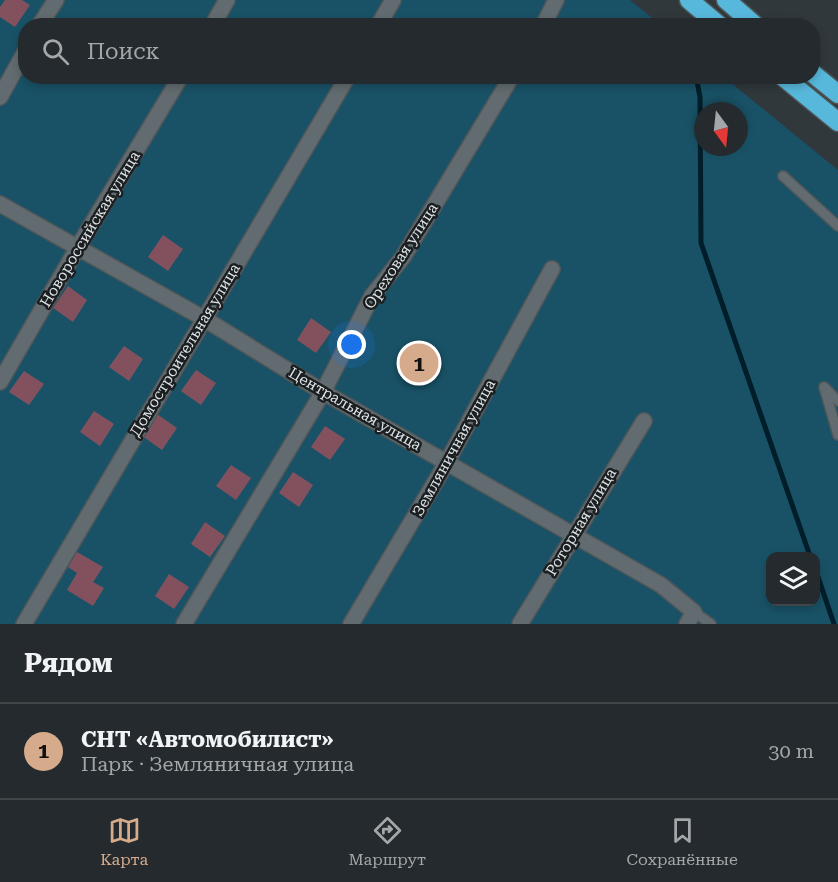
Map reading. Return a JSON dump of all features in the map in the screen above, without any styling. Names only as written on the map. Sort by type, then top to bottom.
[{"type":"highway","points":[[689,0],[710,18]]},
{"type":"highway","points":[[726,0],[747,18]]},
{"type":"highway","points":[[820,79],[838,94]]},
{"type":"highway","points":[[792,84],[838,122]]},
{"type":"street","points":[[44,18],[56,0]]},
{"type":"street","points":[[217,18],[227,0]]},
{"type":"street","points":[[383,18],[393,0]]},
{"type":"street","points":[[547,18],[556,0]]},
{"type":"street","points":[[0,97],[18,64]]},
{"type":"street","name":"Новороссийская улица","points":[[0,381],[177,84]]},
{"type":"street","name":"Домостроительная улица","points":[[24,624],[343,84]]},
{"type":"street","name":"Ореховая улица","points":[[184,624],[323,392],[372,296],[404,257],[507,84]]},
{"type":"street","name":"Центральная улица","points":[[0,204],[203,318],[323,392],[661,585],[690,618]]},
{"type":"street","name":"Земляничная улица","points":[[351,624],[447,462],[552,269]]},
{"type":"street","name":"Роторная улица","points":[[520,624],[572,535],[644,421]]},
{"type":"lane","points":[[783,176],[838,226]]},
{"type":"lane","points":[[838,401],[824,387],[838,435]]},
{"type":"lane","points":[[690,618],[711,624]]},
{"type":"shaded area","points":[[0,0],[630,0],[652,18],[18,18],[18,84],[733,84],[838,170],[838,624],[0,624]]},
{"type":"building","points":[[5,0],[22,0],[30,5],[21,18],[18,18],[15,27],[0,17],[0,7]]},
{"type":"building","points":[[163,235],[183,249],[168,271],[148,257]]},
{"type":"building","points":[[68,286],[87,300],[73,322],[53,308]]},
{"type":"building","points":[[311,318],[331,332],[316,353],[297,340]]},
{"type":"building","points":[[124,346],[143,359],[129,381],[109,367]]},
{"type":"building","points":[[196,370],[216,383],[201,405],[181,391]]},
{"type":"building","points":[[24,371],[44,384],[29,405],[9,392]]},
{"type":"building","points":[[94,411],[114,424],[100,446],[80,432]]},
{"type":"building","points":[[157,414],[177,428],[162,450],[142,436]]},
{"type":"building","points":[[325,426],[345,439],[330,460],[311,447]]},
{"type":"building","points":[[231,465],[251,478],[236,500],[216,486]]},
{"type":"building","points":[[293,472],[313,485],[299,507],[279,493]]},
{"type":"building","points":[[205,522],[225,536],[210,557],[191,544]]},
{"type":"building","points":[[77,552],[103,567],[93,582],[104,588],[93,606],[67,590],[77,573],[68,567]]},
{"type":"building","points":[[169,574],[189,587],[174,609],[155,596]]},
{"type":"waterway","points":[[698,84],[700,97],[701,243],[809,552]]},
{"type":"waterway","points":[[820,583],[834,624]]},
{"type":"place","name":"СНТ «Автомобилист»","points":[[419,363]]}]
